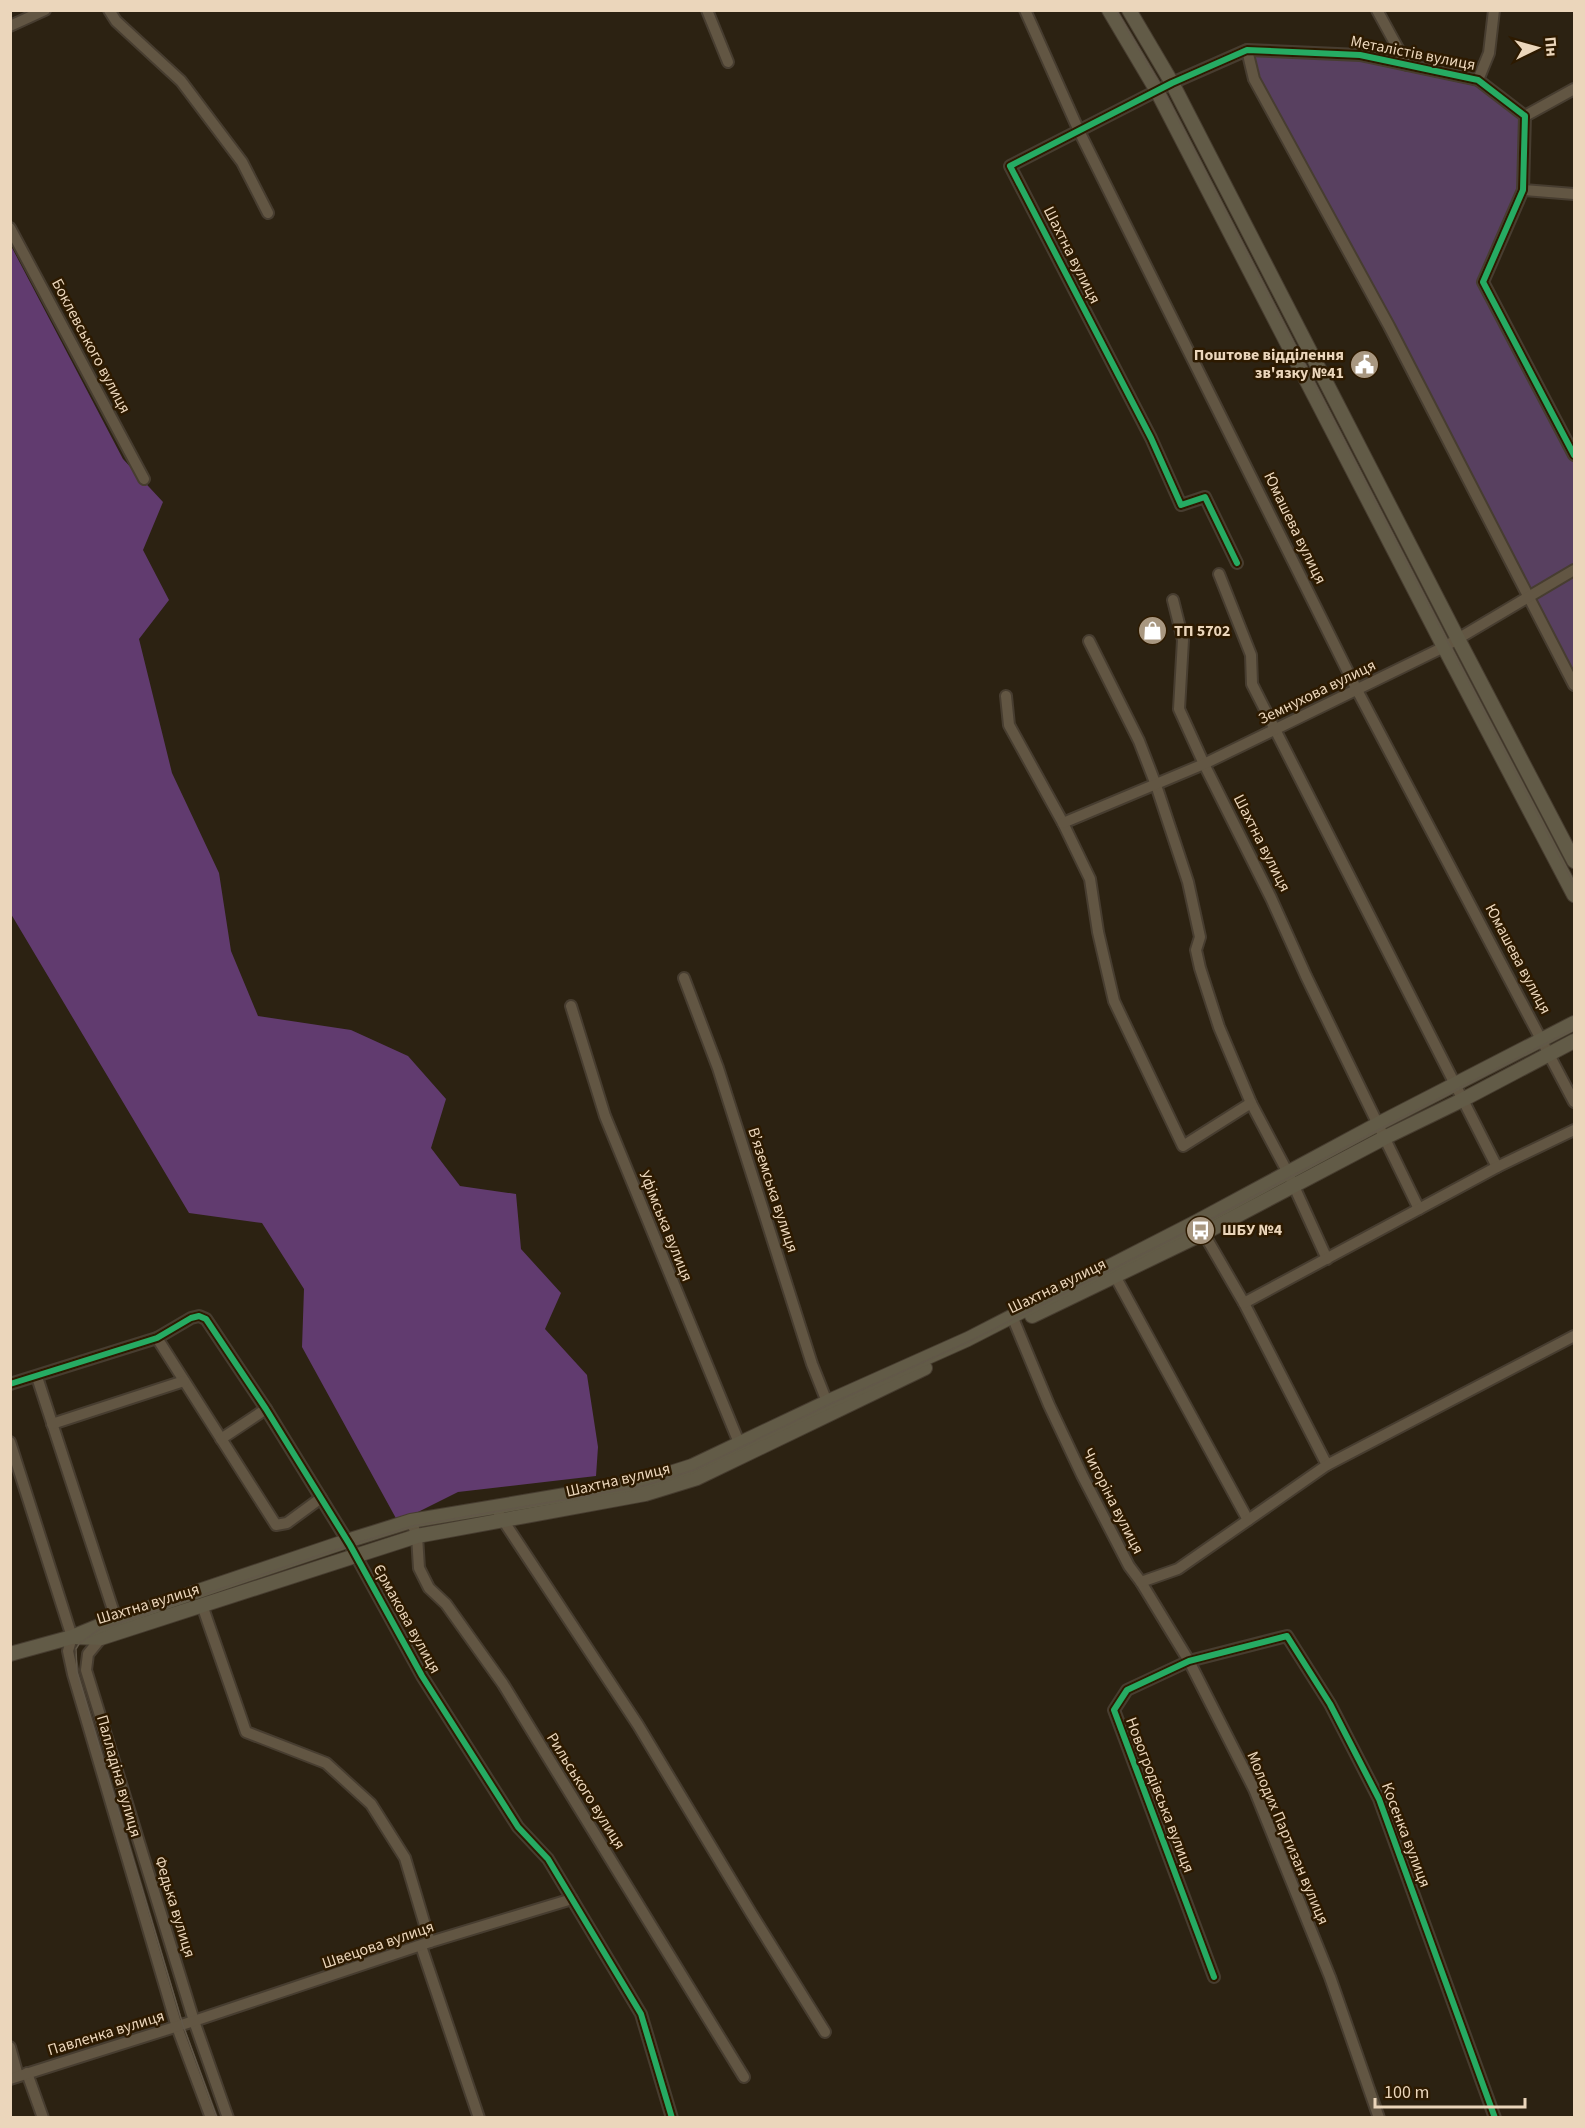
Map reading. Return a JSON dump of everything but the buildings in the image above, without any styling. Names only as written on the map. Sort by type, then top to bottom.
[{"type":"main road","points":[[1109,10],[1157,91],[1444,647],[1575,895]]},
{"type":"main road","points":[[1129,10],[1172,83],[1575,861]]},
{"type":"main road","name":"Шахтна вулиця","points":[[1014,1320],[1115,1276],[1200,1228],[1288,1173],[1456,1083],[1575,1023]]},
{"type":"main road","name":"Шахтна вулиця","points":[[72,1636],[101,1638],[417,1536],[645,1494],[697,1478],[742,1449],[1014,1320],[1200,1228],[1294,1186],[1575,1041]]},
{"type":"main road","name":"Шахтна вулиця","points":[[10,1654],[72,1636],[347,1540],[411,1521],[642,1482],[742,1449]]},
{"type":"street","points":[[10,26],[45,10]]},
{"type":"street","points":[[110,10],[116,21],[181,81],[242,162],[268,213]]},
{"type":"street","points":[[707,10],[728,62]]},
{"type":"street","name":"Юмашева вулиця","points":[[1025,10],[1079,131],[1357,690],[1575,1102]]},
{"type":"street","points":[[1377,10],[1407,65]]},
{"type":"street","points":[[1479,80],[1489,53],[1494,10]]},
{"type":"street","points":[[1247,50],[1254,79],[1386,320],[1575,685]]},
{"type":"street","name":"Шахтна вулиця","points":[[1237,563],[1205,497],[1181,505],[1151,438],[1010,165],[1172,83],[1247,50]]},
{"type":"street","name":"Металістів вулиця","points":[[1247,50],[1360,55],[1479,80],[1525,116]]},
{"type":"street","points":[[1575,89],[1525,116],[1523,190],[1483,282],[1575,455]]},
{"type":"street","points":[[1523,190],[1575,194]]},
{"type":"street","name":"Боклевського вулиця","points":[[10,228],[144,478]]},
{"type":"street","name":"Земнухова вулиця","points":[[1063,823],[1204,764],[1357,690],[1444,647],[1575,570]]},
{"type":"street","points":[[1219,574],[1251,655],[1252,684],[1497,1167]]},
{"type":"street","name":"Шахтна вулиця","points":[[1173,600],[1183,640],[1179,709],[1419,1209]]},
{"type":"street","points":[[1089,641],[1139,741],[1156,785],[1188,882],[1200,937],[1196,950],[1219,1027],[1251,1103],[1288,1173],[1327,1259]]},
{"type":"street","points":[[1006,696],[1009,725],[1063,823],[1090,879],[1098,932],[1114,1001],[1183,1146],[1251,1103]]},
{"type":"street","name":"В’яземська вулиця","points":[[684,978],[718,1068],[812,1364],[829,1406]]},
{"type":"street","name":"Уфімська вулиця","points":[[571,1006],[605,1116],[742,1449]]},
{"type":"street","points":[[1244,1303],[1497,1167],[1575,1130]]},
{"type":"street","points":[[1200,1228],[1244,1303],[1327,1465]]},
{"type":"street","points":[[1115,1276],[1248,1520]]},
{"type":"street","name":"Єрмакова вулиця","points":[[10,1384],[157,1338],[191,1318],[199,1316],[206,1319],[266,1409],[347,1540],[428,1686],[518,1827],[548,1859],[641,2014],[672,2118]]},
{"type":"street","name":"Чигоріна вулиця","points":[[1014,1320],[1049,1405],[1082,1475],[1129,1566],[1141,1582]]},
{"type":"street","points":[[1141,1582],[1178,1569],[1327,1465],[1575,1336]]},
{"type":"street","points":[[157,1338],[276,1525],[286,1523],[321,1498]]},
{"type":"street","points":[[37,1377],[116,1619]]},
{"type":"street","points":[[52,1424],[184,1381]]},
{"type":"street","points":[[221,1439],[266,1409]]},
{"type":"street","name":"Палладіна вулиця","points":[[10,1442],[72,1636],[68,1651],[73,1674],[177,2027],[211,2118]]},
{"type":"street","points":[[494,1506],[638,1725],[825,2032]]},
{"type":"street","name":"Рильського вулиця","points":[[411,1521],[417,1536],[419,1568],[429,1588],[446,1604],[503,1684],[744,2077]]},
{"type":"street","name":"Молодих Партизан вулиця","points":[[1141,1582],[1189,1661],[1254,1789],[1330,1977],[1379,2118]]},
{"type":"street","points":[[202,1605],[246,1732],[326,1764],[371,1804],[405,1858],[426,1944],[479,2118]]},
{"type":"street","points":[[72,1636],[88,1654],[101,1638]]},
{"type":"street","name":"Косенка вулиця","points":[[1189,1661],[1287,1636],[1330,1704],[1379,1799],[1495,2118]]},
{"type":"street","name":"Федька вулиця","points":[[88,1654],[86,1670],[194,2022],[228,2118]]},
{"type":"street","name":"Новогродівська вулиця","points":[[1189,1661],[1128,1689],[1114,1710],[1214,1977]]},
{"type":"street","name":"Швецова вулиця","points":[[194,2022],[426,1944],[572,1899]]},
{"type":"street","name":"Павленка вулиця","points":[[18,2076],[194,2022]]},
{"type":"street","points":[[10,2047],[18,2076],[43,2118]]},
{"type":"shaded area","points":[[1254,55],[1359,61],[1476,86],[1519,119],[1517,189],[1478,283],[1574,464],[1574,673],[1394,323],[1259,78]]},
{"type":"shaded area","points":[[10,244],[123,459],[163,502],[143,550],[169,600],[139,639],[172,773],[219,873],[231,951],[258,1016],[351,1030],[408,1056],[446,1099],[431,1148],[460,1186],[516,1194],[521,1249],[561,1293],[545,1329],[587,1375],[598,1447],[596,1476],[458,1492],[398,1522],[302,1347],[304,1289],[262,1223],[189,1213],[11,914]]},
{"type":"tram line","points":[[1116,10],[1162,88],[1574,884]]},
{"type":"tram line","points":[[217,2118],[183,2025],[77,1672],[76,1649],[79,1644],[98,1630],[413,1526],[643,1486],[694,1470],[828,1405],[968,1342],[1198,1226],[1574,1029]]},
{"type":"cycle path","points":[[1237,563],[1205,497],[1181,505],[1151,438],[1010,166],[1172,83],[1247,50],[1360,55],[1478,80],[1525,116],[1523,190],[1483,282],[1574,455]]},
{"type":"cycle path","points":[[10,1384],[157,1338],[191,1318],[199,1316],[206,1319],[266,1409],[350,1545],[422,1676],[518,1827],[548,1859],[641,2014],[672,2118]]},
{"type":"cycle path","points":[[1214,1977],[1114,1710],[1127,1690],[1189,1661],[1287,1636],[1330,1704],[1379,1799],[1495,2118]]},
{"type":"place","name":"Поштове відділення зв'язку №41","points":[[1365,364]]},
{"type":"place","name":"ТП 5702","points":[[1153,631]]},
{"type":"place","name":"ШБУ №4","points":[[1201,1230]]}]
